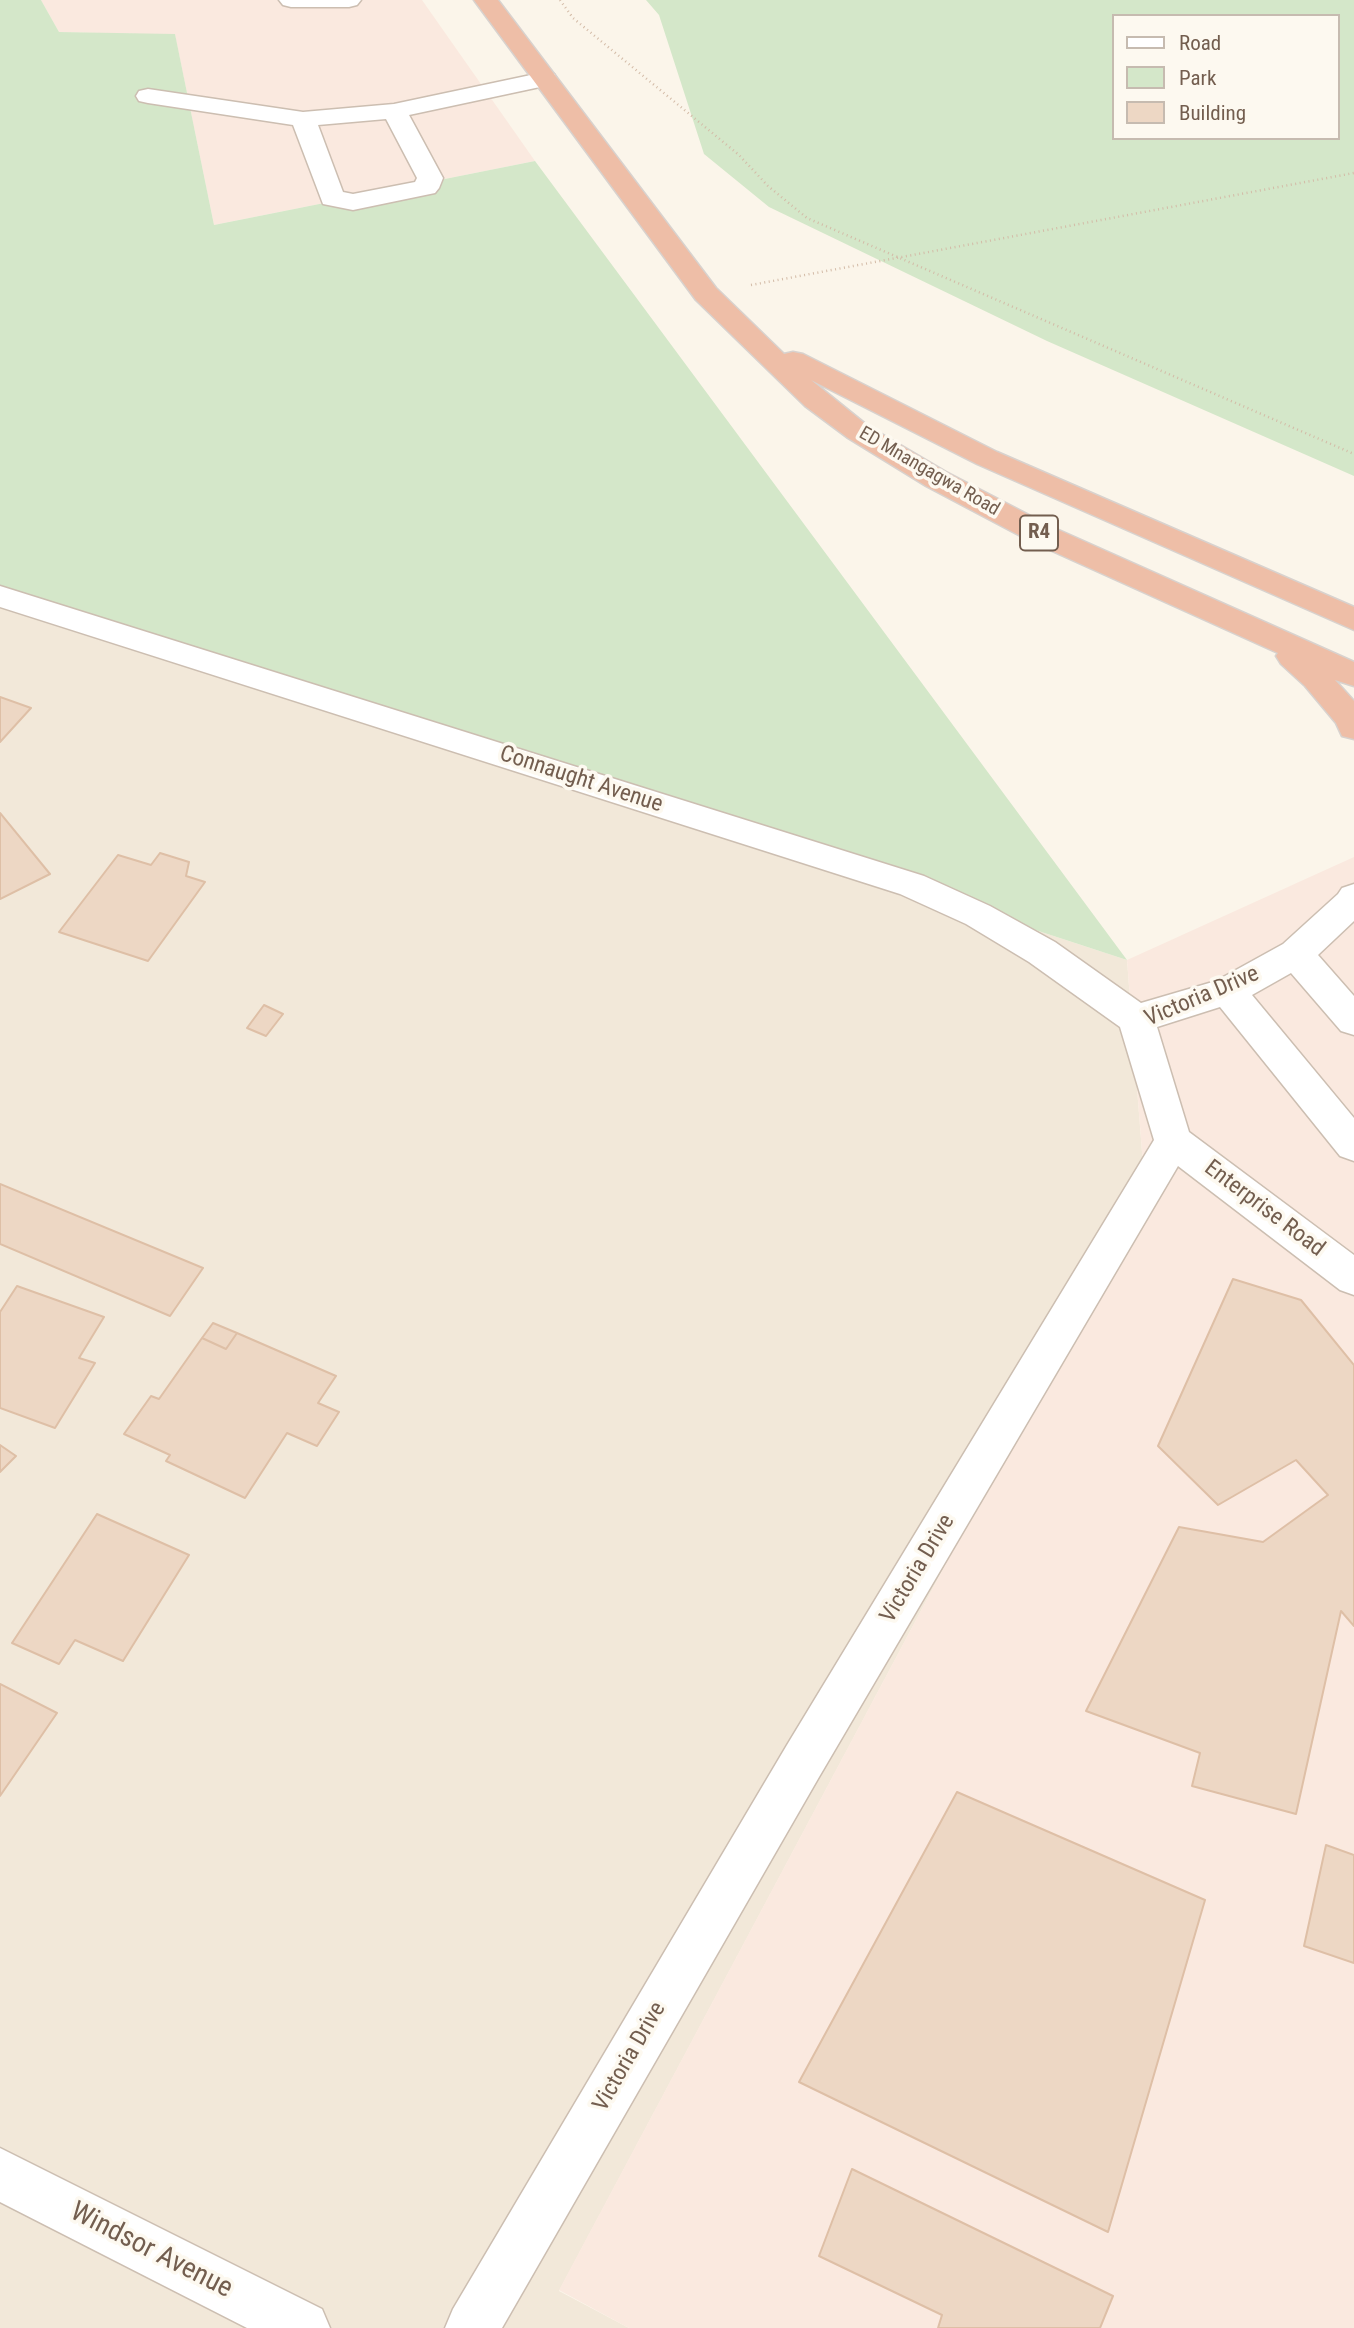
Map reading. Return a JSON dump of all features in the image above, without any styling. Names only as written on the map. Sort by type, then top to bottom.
[{"type":"highway","name":"ED Mnangagwa Road","points":[[486,0],[706,294],[826,408],[858,432],[936,479],[1041,534],[1354,675]]},
{"type":"highway","name":"ED Mnangagwa Road","points":[[754,340],[987,458],[1354,619]]},
{"type":"highway","points":[[1273,639],[1317,678],[1351,719],[1354,728]]},
{"type":"street","points":[[291,0],[349,0]]},
{"type":"street","points":[[148,96],[303,119],[394,111],[545,79]]},
{"type":"street","points":[[303,119],[332,198],[353,202],[426,188],[430,178],[394,111]]},
{"type":"street","name":"Connaught Avenue","points":[[0,596],[912,885],[978,915],[1042,951],[1136,1019]]},
{"type":"street","name":"Victoria Drive","points":[[472,2328],[803,1761],[1173,1141],[1136,1019],[1228,991],[1296,954],[1353,903]]},
{"type":"street","points":[[1296,954],[1354,1021]]},
{"type":"street","points":[[1228,991],[1354,1144]]},
{"type":"street","name":"Enterprise Road","points":[[1173,1141],[1354,1278]]},
{"type":"street","name":"Windsor Avenue","points":[[0,2174],[303,2328]]},
{"type":"path","points":[[560,0],[573,18],[738,155],[768,186],[807,218],[1354,454]]},
{"type":"path","points":[[706,294],[1354,173]]},
{"type":"shaded area","points":[[41,0],[422,0],[535,161],[214,225],[175,35],[59,32]]},
{"type":"shaded area","points":[[0,591],[1127,960],[1145,1190],[559,2291],[629,2328],[0,2328]]},
{"type":"shaded area","points":[[1354,857],[1354,2328],[629,2328],[559,2290],[1145,1190],[1127,960]]},
{"type":"green space","points":[[0,0],[41,0],[59,32],[175,34],[214,225],[535,161],[1127,960],[0,591]]},
{"type":"green space","points":[[646,0],[1354,0],[1354,476],[1047,341],[769,207],[704,154],[659,15]]},
{"type":"building","points":[[0,697],[31,708],[0,742]]},
{"type":"building","points":[[0,813],[50,874],[0,899]]},
{"type":"building","points":[[160,853],[189,862],[186,876],[205,882],[148,961],[59,932],[118,855],[151,865]]},
{"type":"building","points":[[264,1005],[283,1014],[266,1036],[247,1028]]},
{"type":"building","points":[[0,1184],[203,1268],[170,1316],[0,1244]]},
{"type":"building","points":[[1233,1279],[1301,1300],[1354,1365],[1354,1626],[1341,1611],[1296,1814],[1192,1786],[1200,1753],[1086,1711],[1179,1527],[1263,1542],[1328,1495],[1296,1460],[1218,1505],[1158,1446]]},
{"type":"building","points":[[17,1286],[104,1317],[79,1358],[95,1363],[55,1428],[0,1408],[0,1312]]},
{"type":"building","points":[[213,1323],[237,1333],[226,1349],[202,1338]]},
{"type":"building","points":[[237,1333],[336,1376],[318,1403],[339,1412],[317,1446],[287,1433],[245,1498],[166,1461],[170,1455],[124,1434],[151,1396],[159,1399],[202,1338],[226,1349]]},
{"type":"building","points":[[0,1445],[16,1456],[0,1472]]},
{"type":"building","points":[[97,1514],[189,1555],[123,1661],[75,1640],[59,1664],[12,1643]]},
{"type":"building","points":[[0,1684],[57,1713],[0,1796]]},
{"type":"building","points":[[957,1792],[1205,1900],[1108,2232],[799,2082]]},
{"type":"building","points":[[1326,1845],[1354,1855],[1354,1963],[1304,1946]]},
{"type":"building","points":[[852,2169],[1113,2296],[1100,2328],[938,2328],[942,2315],[819,2256]]}]
